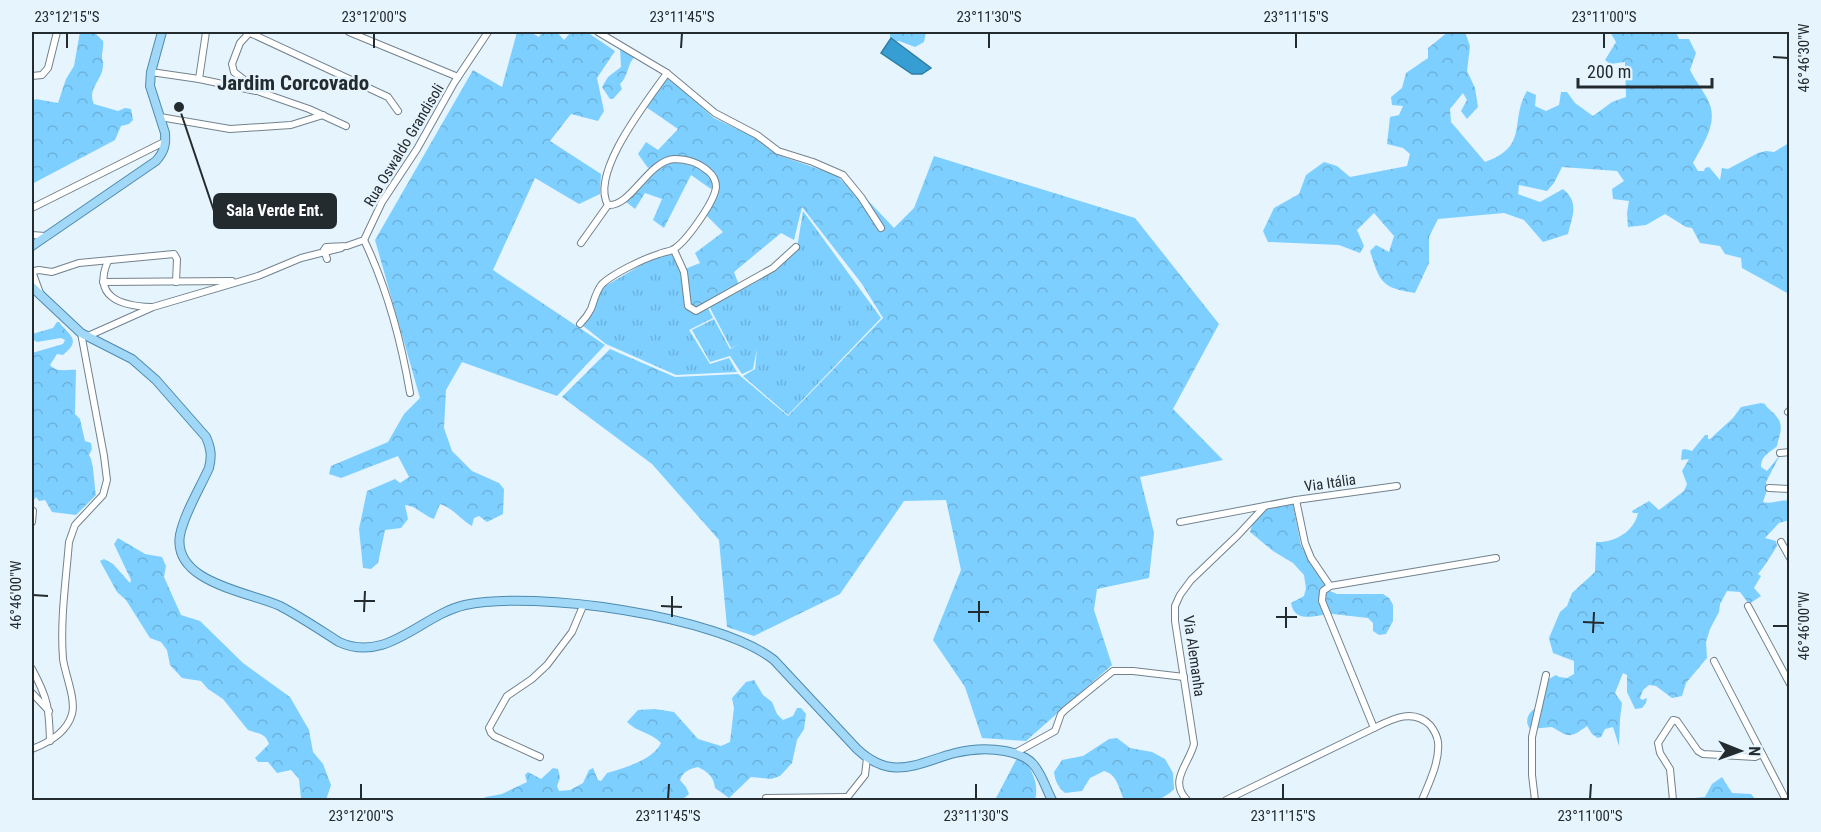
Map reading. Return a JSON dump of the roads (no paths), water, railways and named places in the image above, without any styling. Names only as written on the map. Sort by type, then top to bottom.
[{"type":"main road","points":[[32,246],[37,238],[163,154],[164,142],[160,117],[152,93],[151,72],[160,32]]},
{"type":"main road","points":[[160,32],[146,84],[164,142]]},
{"type":"main road","points":[[32,287],[84,335],[132,359],[156,380],[207,437],[212,457],[180,536],[180,549],[184,560],[210,581],[278,605],[347,646],[365,648],[387,644],[453,609],[468,605],[527,601],[583,606],[626,611],[691,625],[736,639],[774,660],[867,758],[887,767],[904,768],[969,750],[986,749],[1015,753],[1024,756],[1034,764],[1052,801]]},
{"type":"street","points":[[32,76],[42,75],[48,68],[57,32]]},
{"type":"street","points":[[199,79],[206,32]]},
{"type":"street","points":[[260,92],[232,69],[240,43],[249,32],[388,96],[398,111]]},
{"type":"street","points":[[349,32],[458,77]]},
{"type":"street","name":"Rua Oswaldo Grandisoli","points":[[364,240],[382,202],[488,32]]},
{"type":"street","points":[[598,32],[667,73],[715,113],[757,135],[778,151],[813,162],[843,175],[861,197],[881,228]]},
{"type":"street","points":[[151,72],[260,92],[346,126]]},
{"type":"street","points":[[608,205],[604,194],[611,159],[667,73]]},
{"type":"street","points":[[160,117],[230,129],[291,125],[323,115]]},
{"type":"street","points":[[32,208],[164,142]]},
{"type":"street","points":[[580,324],[590,312],[600,286],[607,280],[645,259],[674,250],[693,229],[710,203],[716,189],[715,179],[702,167],[683,160],[668,161],[654,170],[622,201],[608,205]]},
{"type":"street","points":[[581,243],[608,205]]},
{"type":"street","points":[[32,749],[50,741],[66,726],[72,713],[72,700],[63,649],[69,542],[75,525],[103,495],[107,480],[84,335],[153,307],[258,276],[302,258],[326,253],[364,240],[379,271],[391,308],[410,393]]},
{"type":"street","points":[[674,250],[684,272],[688,306],[696,311],[773,268],[796,247]]},
{"type":"street","points":[[42,297],[33,274],[34,271],[52,272],[79,263],[174,254],[177,259],[176,282]]},
{"type":"street","points":[[108,261],[103,274],[103,282],[111,297],[117,302],[136,307],[153,307]]},
{"type":"street","points":[[103,282],[239,281]]},
{"type":"street","points":[[1780,453],[1790,452]]},
{"type":"street","name":"Via Itália","points":[[1180,522],[1296,500],[1397,486]]},
{"type":"street","points":[[1768,488],[1790,489]]},
{"type":"street","points":[[1296,500],[1305,543],[1311,558],[1330,586]]},
{"type":"street","name":"Via Alemanha","points":[[1187,801],[1178,784],[1180,772],[1188,762],[1194,744],[1175,621],[1175,606],[1191,580],[1265,506]]},
{"type":"street","points":[[32,522],[33,511]]},
{"type":"street","points":[[1781,542],[1790,558]]},
{"type":"street","points":[[1374,728],[1322,601],[1323,591],[1330,586],[1496,558]]},
{"type":"street","points":[[540,757],[494,736],[489,731],[507,696],[515,688],[532,679],[547,665],[572,632],[583,606]]},
{"type":"street","points":[[1748,606],[1790,684]]},
{"type":"street","points":[[1714,661],[1786,801]]},
{"type":"street","points":[[32,669],[44,692],[49,711],[50,741]]},
{"type":"street","points":[[1015,753],[1055,731],[1061,714],[1113,671],[1184,677]]},
{"type":"street","points":[[1535,801],[1532,737],[1546,675]]},
{"type":"street","points":[[32,693],[49,711]]},
{"type":"street","points":[[1226,801],[1374,728],[1410,715],[1420,718],[1435,731],[1438,741],[1431,779],[1422,801]]},
{"type":"street","points":[[1673,801],[1670,769],[1659,750],[1658,743],[1673,720],[1677,721],[1698,751],[1703,754],[1755,757],[1762,754]]},
{"type":"street","points":[[766,798],[846,799],[865,775],[867,758]]},
{"type":"place","name":"Sala Verde Ent.","points":[[179,107]]},
{"type":"district","name":"Jardim Corcovado","points":[[293,83]]}]
